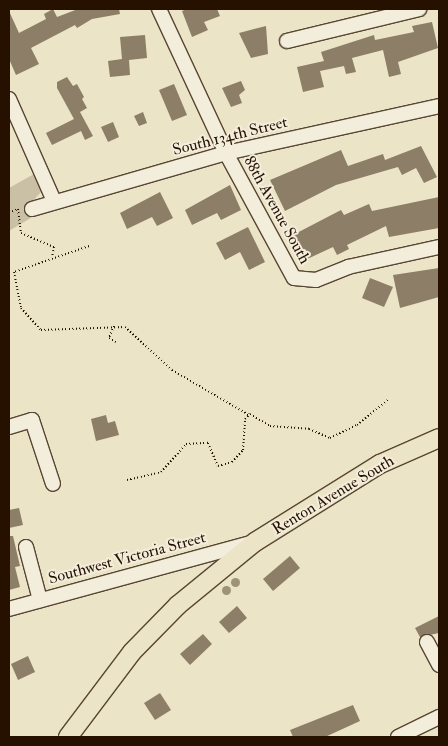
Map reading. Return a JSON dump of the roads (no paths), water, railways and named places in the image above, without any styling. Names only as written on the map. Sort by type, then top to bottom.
[{"type":"main road","name":"Renton Avenue South","points":[[68,737],[132,652],[178,605],[255,542],[380,464],[439,438]]},
{"type":"street","name":"88th Avenue South","points":[[159,9],[226,153],[289,272],[301,281],[439,246]]},
{"type":"street","points":[[287,41],[385,12],[419,9]]},
{"type":"street","name":"South 134th Street","points":[[25,209],[226,153],[439,106]]},
{"type":"street","points":[[10,108],[54,201]]},
{"type":"street","points":[[9,427],[32,420],[53,484]]},
{"type":"street","name":"Southwest Victoria Street","points":[[9,609],[255,542]]},
{"type":"street","points":[[26,547],[40,600]]},
{"type":"street","points":[[428,642],[439,665]]},
{"type":"street","points":[[398,737],[439,717]]}]
